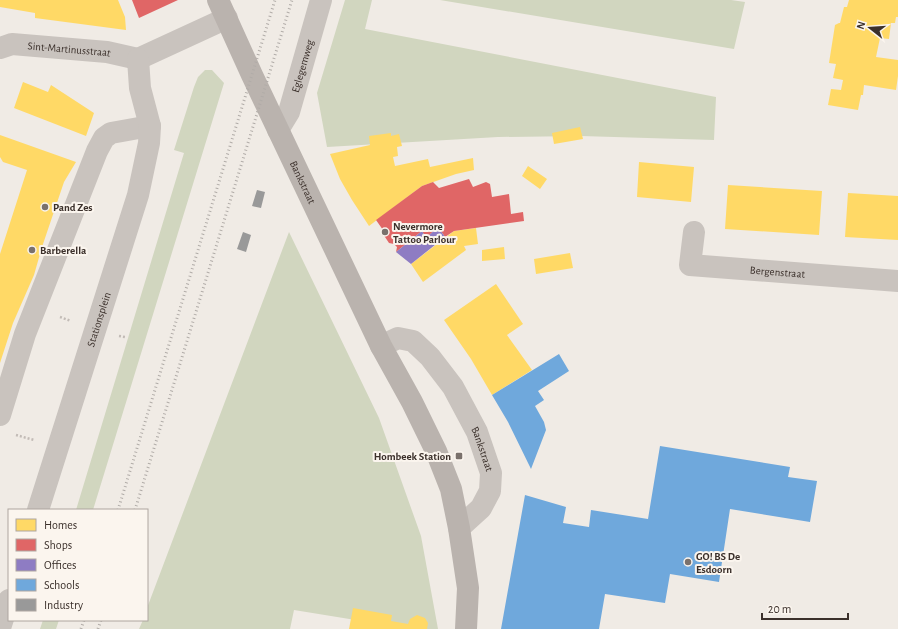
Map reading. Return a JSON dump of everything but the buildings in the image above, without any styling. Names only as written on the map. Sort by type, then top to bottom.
[{"type":"street","name":"Eglegemweg","points":[[278,130],[288,112],[321,0]]},
{"type":"street","name":"Bankstraat","points":[[222,9],[381,346],[412,402],[436,451],[451,489],[459,528],[468,588],[466,629]]},
{"type":"street","points":[[138,59],[195,32],[222,9]]},
{"type":"street","name":"Sint-Martinusstraat","points":[[0,48],[12,44],[107,52],[138,59]]},
{"type":"street","name":"Stationsplein","points":[[38,509],[138,195],[149,143],[150,126],[140,88],[138,59]]},
{"type":"street","points":[[0,415],[25,334],[97,151],[104,138],[112,133],[150,126]]},
{"type":"street","name":"Bergenstraat","points":[[694,232],[690,265],[898,281]]},
{"type":"street","name":"Bankstraat","points":[[381,346],[398,338],[413,341],[430,357],[454,387],[477,432],[491,473],[490,491],[481,508],[459,528]]},
{"type":"street","points":[[0,628],[8,603]]},
{"type":"green space","points":[[345,0],[372,0],[365,29],[716,97],[714,140],[581,136],[498,137],[327,147],[317,93]]},
{"type":"green space","points":[[440,0],[731,0],[745,2],[734,49]]},
{"type":"green space","points":[[205,70],[212,70],[224,83],[93,509],[76,509],[184,153],[174,150],[198,77]]},
{"type":"green space","points":[[289,232],[379,418],[421,536],[438,629],[411,629],[294,610],[290,629],[139,629],[143,621],[148,621],[148,605]]},
{"type":"green space","points":[[43,621],[59,621],[56,629],[40,629]]},
{"type":"railway","points":[[118,509],[275,0]]},
{"type":"railway","points":[[135,509],[292,0]]},
{"type":"railway","points":[[81,629],[84,621]]},
{"type":"railway","points":[[98,629],[101,621]]},
{"type":"place","name":"Pand Zes","points":[[45,207]]},
{"type":"place","name":"Nevermore Tattoo Parlour","points":[[385,232]]},
{"type":"place","name":"Barberella","points":[[32,250]]},
{"type":"place","name":"Hombeek Station","points":[[459,456]]},
{"type":"place","name":"GO! BS De Esdoorn","points":[[688,562]]}]
